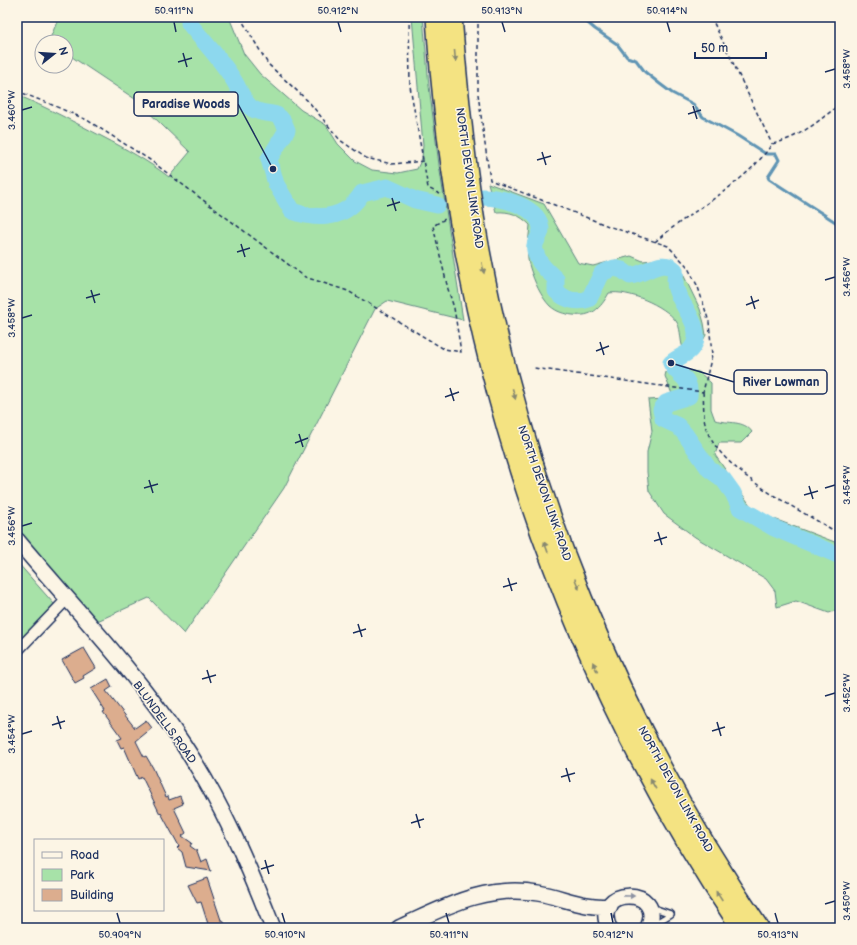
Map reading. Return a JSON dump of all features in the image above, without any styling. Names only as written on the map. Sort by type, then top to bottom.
[{"type":"highway","name":"NORTH DEVON LINK ROAD","points":[[436,17],[440,85],[447,146],[463,250],[483,344],[520,473],[561,588],[618,716],[677,827],[741,928]]},
{"type":"highway","name":"NORTH DEVON LINK ROAD","points":[[452,17],[465,151],[482,260],[501,347],[522,423],[548,505],[577,583],[627,699],[698,832],[734,891],[759,928]]},
{"type":"street","name":"BLUNDELLS ROAD","points":[[17,540],[143,689],[184,745],[225,816],[244,855],[273,928]]},
{"type":"street","points":[[17,651],[67,599]]},
{"type":"street","points":[[399,928],[460,900],[489,893],[525,891],[546,894],[595,907],[610,906]]},
{"type":"street","points":[[609,927],[606,916],[610,906],[618,898],[628,895],[639,898],[647,906],[650,919],[648,928]]},
{"type":"street","points":[[571,901],[609,927]]},
{"type":"lane","points":[[647,906],[671,914],[648,928]]},
{"type":"path","points":[[240,17],[268,64],[309,102],[340,140],[366,158],[392,164],[424,161]]},
{"type":"path","points":[[408,17],[410,86],[428,188],[443,196]]},
{"type":"path","points":[[478,17],[478,94],[490,180],[668,246],[687,266],[700,294],[709,322],[712,355],[702,392],[706,428],[716,448],[742,474],[833,530],[840,531]]},
{"type":"path","points":[[711,17],[772,144]]},
{"type":"path","points":[[17,92],[87,120],[150,160],[305,277],[348,291],[444,349],[461,352],[454,308],[433,226],[447,218]]},
{"type":"path","points":[[654,242],[736,182],[766,154],[772,144],[789,140],[803,132],[840,104]]},
{"type":"path","points":[[534,368],[702,392]]},
{"type":"green space","points":[[59,17],[229,17],[244,54],[260,74],[301,110],[326,125],[338,144],[355,161],[372,170],[398,173],[417,169],[422,158],[423,145],[412,17],[423,17],[429,86],[439,165],[463,320],[387,301],[375,309],[284,488],[184,634],[149,598],[95,622],[17,530],[17,95],[120,146],[145,160],[169,177],[190,152],[135,99],[74,58],[74,34],[52,34]]},
{"type":"green space","points":[[488,183],[544,204],[578,263],[593,266],[631,256],[643,261],[661,259],[670,261],[680,268],[700,309],[706,335],[694,357],[689,359],[682,345],[680,330],[676,321],[655,304],[635,296],[609,293],[599,308],[585,315],[564,313],[555,310],[550,306],[538,288],[529,263],[528,252],[530,225],[514,214],[496,212]]},
{"type":"green space","points":[[684,370],[699,372],[711,383],[711,409],[715,420],[740,424],[749,428],[752,432],[741,443],[719,443],[715,455],[750,505],[769,517],[840,544],[840,609],[829,613],[796,601],[777,607],[775,591],[766,579],[695,537],[664,514],[649,491],[647,452],[652,431],[648,400],[665,399],[672,394],[665,376],[666,372]]},
{"type":"green space","points":[[17,562],[54,604],[17,645]]},
{"type":"building","points":[[84,648],[96,668],[75,683],[62,660]]},
{"type":"building","points":[[108,679],[112,687],[106,691],[135,728],[146,720],[152,728],[136,741],[144,757],[146,756],[153,768],[166,797],[168,796],[169,800],[180,796],[183,804],[174,808],[186,833],[182,836],[192,843],[190,846],[197,851],[201,862],[207,859],[211,871],[186,867],[182,852],[177,848],[179,846],[161,813],[160,814],[142,777],[138,779],[124,747],[121,748],[117,740],[122,738],[103,712],[105,711],[91,689]]},
{"type":"building","points":[[207,878],[221,920],[223,920],[226,927],[224,928],[202,928],[202,926],[208,924],[201,902],[197,903],[188,885]]},
{"type":"waterway","points":[[190,17],[189,23],[227,69],[248,105],[258,112],[277,115],[284,123],[287,130],[269,159],[276,184],[292,211],[312,216],[332,216],[340,213],[356,202],[362,193],[387,187],[415,200],[437,205]]},
{"type":"waterway","points":[[581,17],[595,29],[617,44],[627,57],[636,60],[645,72],[660,84],[672,93],[693,104],[703,117],[738,136],[766,154],[776,154],[779,160],[768,177],[769,179],[840,225]]},
{"type":"waterway","points":[[482,197],[490,197],[518,204],[534,215],[539,222],[541,230],[535,245],[536,254],[543,266],[556,279],[556,291],[567,299],[576,301],[589,299],[602,273],[614,268],[622,270],[630,276],[654,267],[665,265],[670,266],[675,270],[676,289],[695,326],[696,334],[695,342],[691,349],[671,363],[686,380],[689,389],[689,396],[666,403],[661,410],[663,419],[678,426],[685,434],[709,469],[723,479],[733,493],[740,508],[774,528],[840,556]]},
{"type":"place","name":"Paradise Woods","points":[[273,169]]},
{"type":"place","name":"River Lowman","points":[[671,363]]}]
